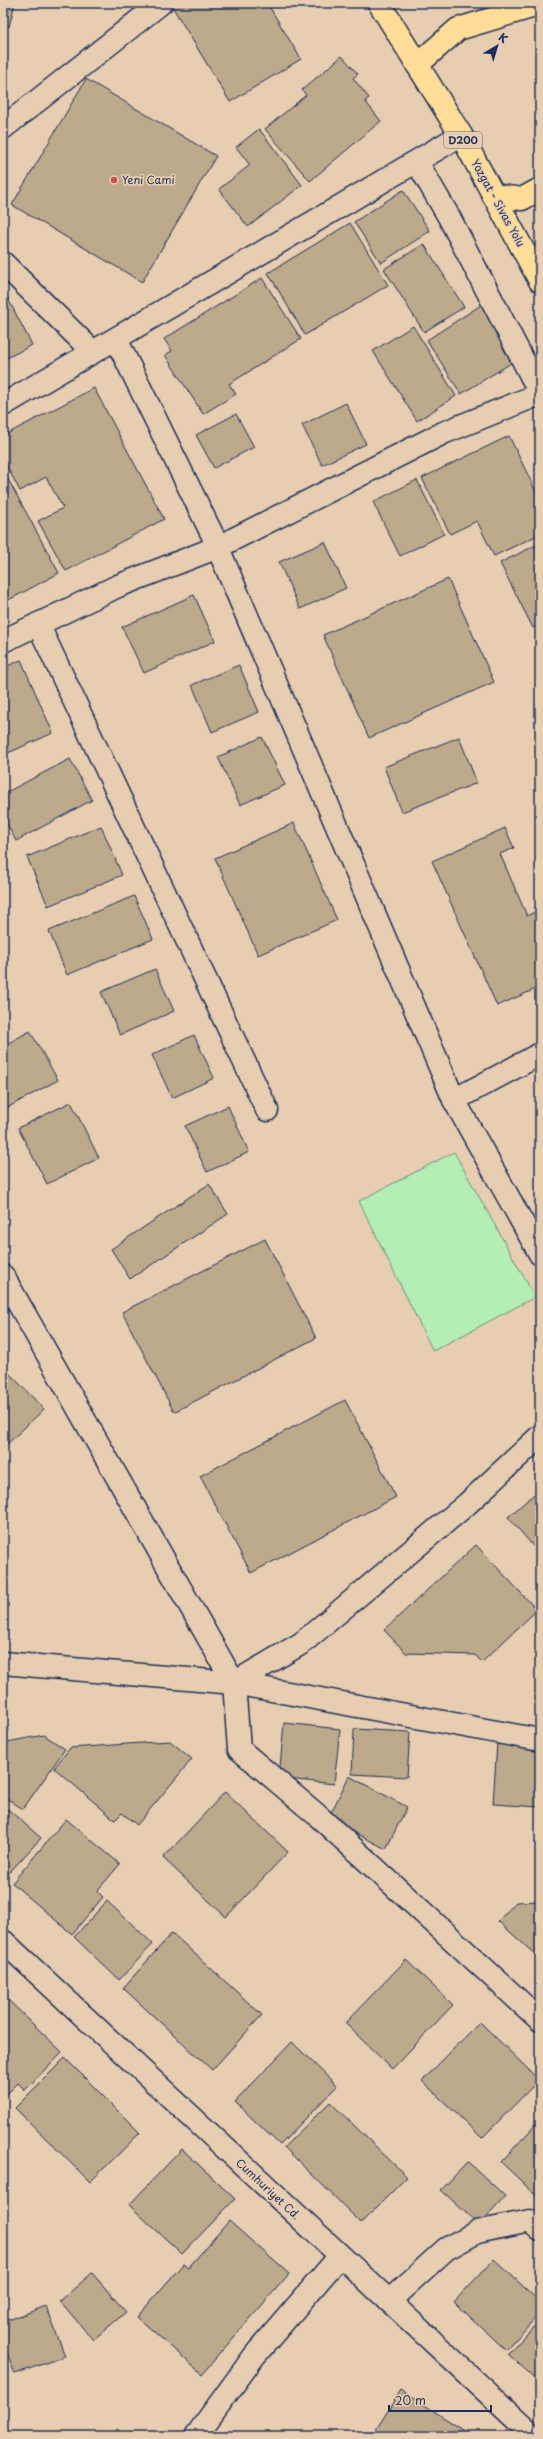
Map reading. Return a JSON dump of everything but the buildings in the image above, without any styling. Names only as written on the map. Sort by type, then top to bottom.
[{"type":"highway","name":"Yozgat - Sivas Yolu","points":[[379,3],[461,135],[540,281]]},
{"type":"highway","points":[[417,66],[458,29],[538,6]]},
{"type":"highway","points":[[493,195],[522,200],[540,189]]},
{"type":"street","points":[[3,128],[161,3]]},
{"type":"street","points":[[3,405],[461,135]]},
{"type":"street","points":[[3,641],[118,586],[218,547],[443,433],[540,394],[449,217],[417,162]]},
{"type":"street","points":[[3,263],[93,352]]},
{"type":"street","points":[[116,339],[218,547],[454,1100],[540,1254]]},
{"type":"street","points":[[38,624],[267,1110]]},
{"type":"street","points":[[454,1100],[540,1054]]},
{"type":"street","points":[[3,1276],[234,1683],[239,1749],[317,1815],[540,2020]]},
{"type":"street","points":[[234,1683],[302,1643],[467,1504],[540,1436]]},
{"type":"street","points":[[3,1663],[234,1683],[540,1740]]},
{"type":"street","name":"Cumhuriyet Cd.","points":[[3,1941],[534,2436]]},
{"type":"street","points":[[389,2301],[446,2249],[477,2232],[530,2221],[540,2230]]},
{"type":"street","points":[[196,2436],[255,2356],[340,2256]]},
{"type":"green space","points":[[454,1152],[535,1297],[433,1351],[359,1201]]},
{"type":"place","name":"Yeni Cami","points":[[114,180]]}]
